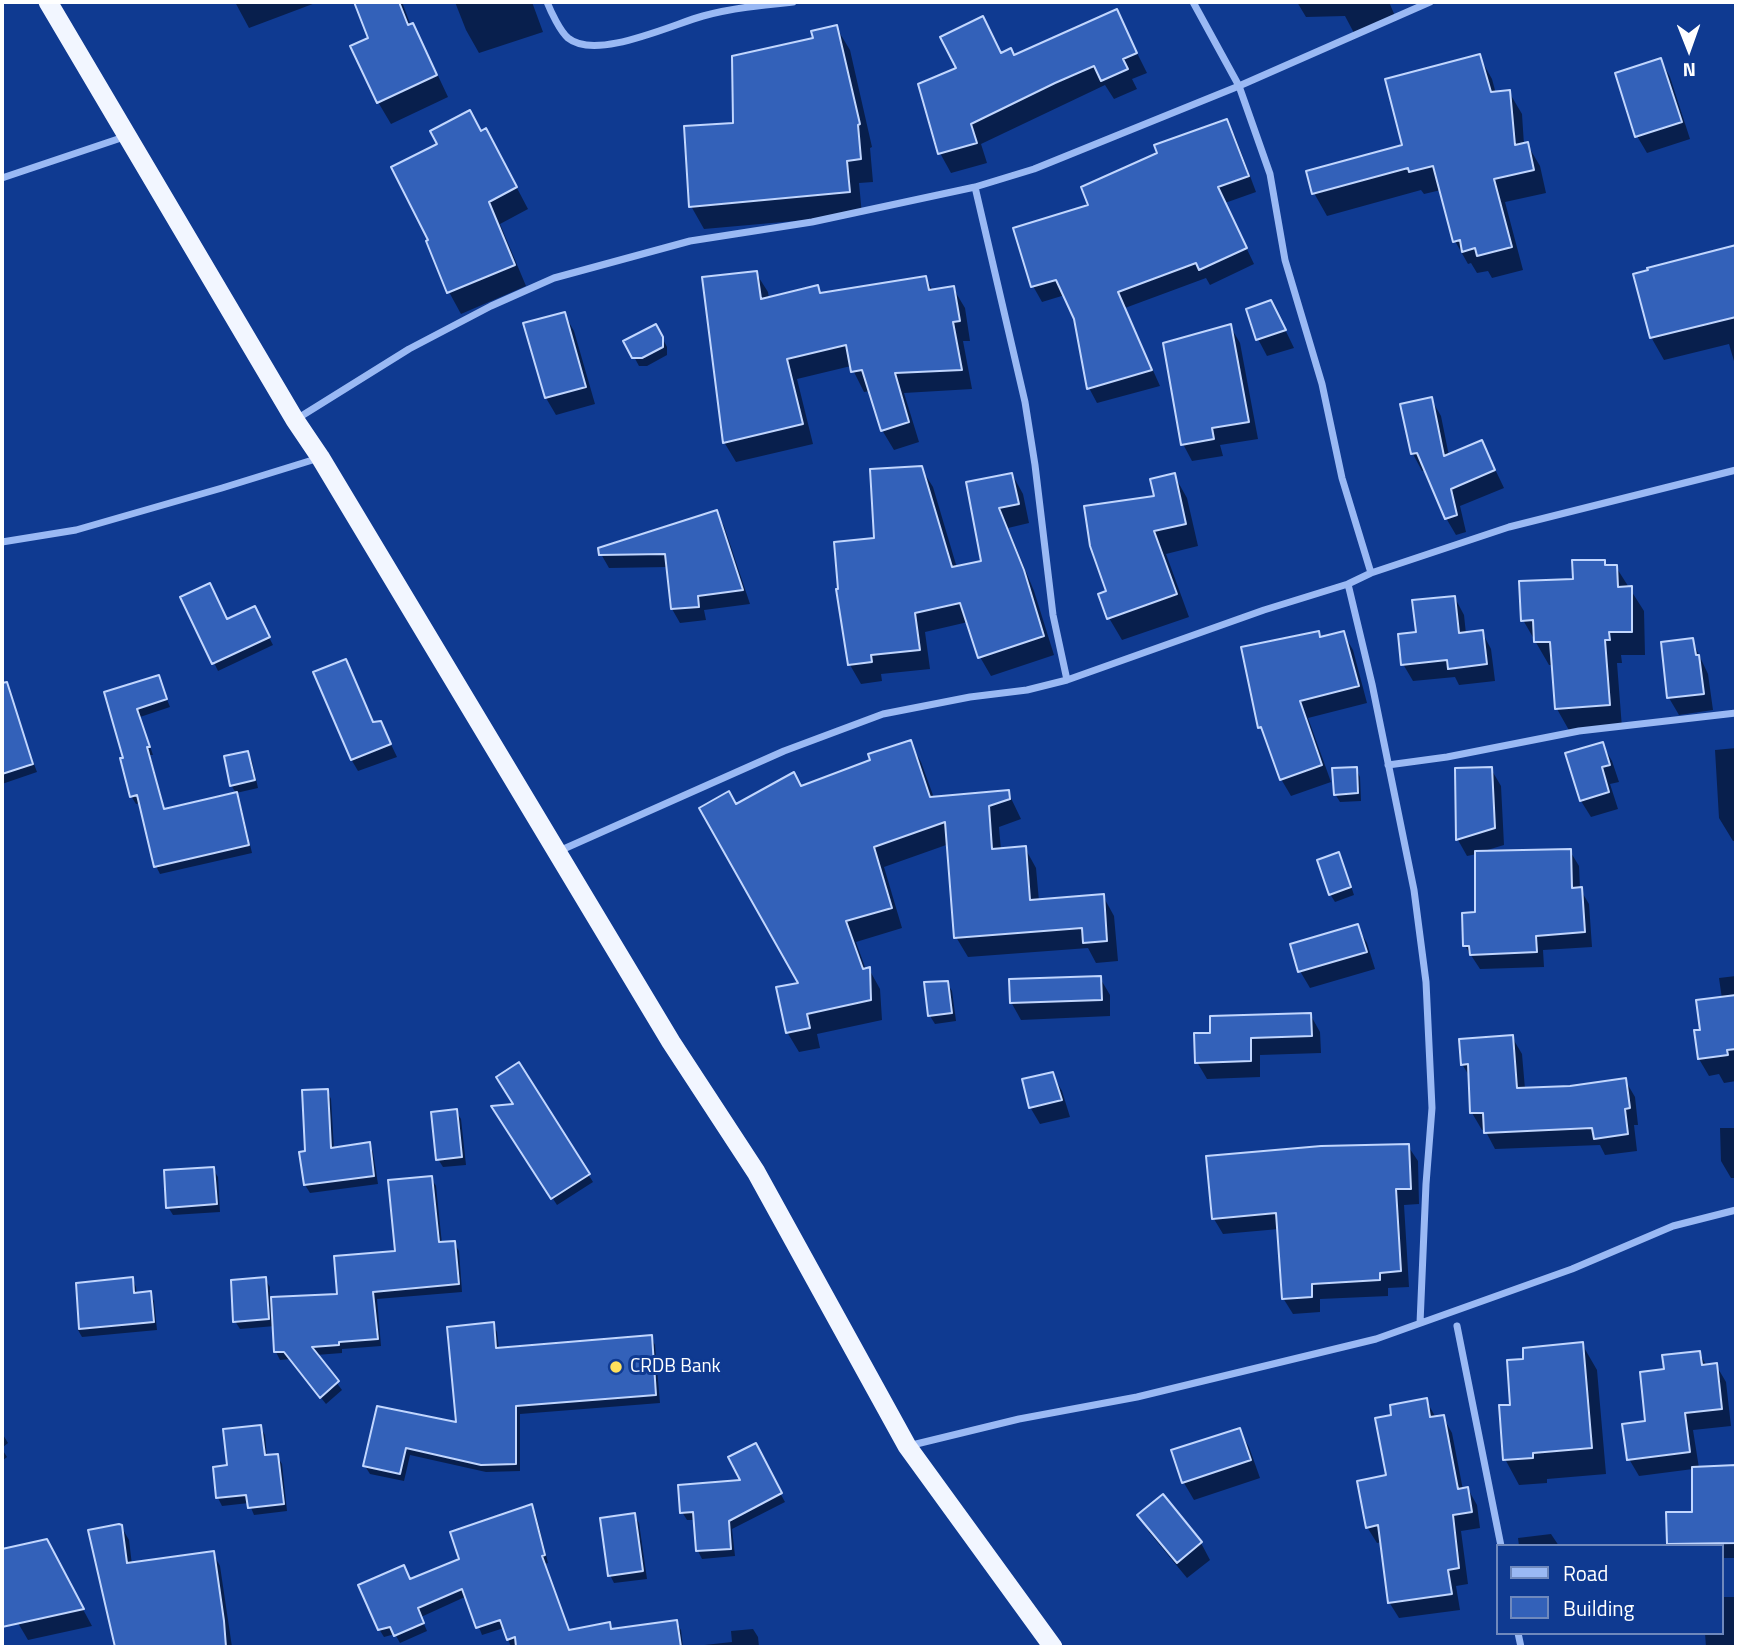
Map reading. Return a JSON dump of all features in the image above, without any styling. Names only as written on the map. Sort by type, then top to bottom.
[{"type":"highway","points":[[48,2],[295,420],[320,457],[556,852],[671,1042],[756,1172],[907,1446],[1053,1647]]},
{"type":"street","points":[[547,2],[569,39],[584,45],[603,45],[647,36],[702,16],[793,2]]},
{"type":"street","points":[[1193,2],[1239,86],[1270,174],[1285,260],[1322,384],[1342,478],[1371,573]]},
{"type":"street","points":[[295,420],[409,349],[491,306],[554,278],[690,241],[812,222],[975,187],[1034,169],[1239,86],[1430,2]]},
{"type":"street","points":[[2,178],[127,135]]},
{"type":"street","points":[[975,187],[1025,402],[1053,615],[1066,680]]},
{"type":"street","points":[[2,542],[76,530],[320,457]]},
{"type":"street","points":[[556,852],[784,751],[883,714],[970,697],[1027,690],[1066,680],[1509,527],[1736,471]]},
{"type":"street","points":[[1348,584],[1372,684],[1414,890],[1426,982],[1432,1108],[1420,1323]]},
{"type":"street","points":[[1388,765],[1447,757],[1580,731],[1736,713]]},
{"type":"street","points":[[907,1446],[1019,1419],[1137,1397],[1376,1339],[1572,1269],[1673,1226],[1736,1210]]},
{"type":"street","points":[[1457,1326],[1501,1544]]},
{"type":"building","points":[[354,2],[399,2],[408,25],[413,23],[437,75],[377,103],[350,46],[368,38]]},
{"type":"building","points":[[1117,9],[1137,53],[1123,59],[1128,69],[1101,81],[1094,66],[1055,83],[971,124],[977,143],[938,154],[918,84],[956,68],[940,37],[983,16],[1001,53],[1011,48],[1014,55]]},
{"type":"building","points":[[837,25],[860,124],[861,159],[847,161],[850,192],[689,207],[684,126],[733,123],[732,56],[813,38],[811,31]]},
{"type":"building","points":[[1480,54],[1491,92],[1510,90],[1515,145],[1528,142],[1534,170],[1494,179],[1512,247],[1477,256],[1475,248],[1462,252],[1460,240],[1453,242],[1433,166],[1409,172],[1408,168],[1312,194],[1306,171],[1402,145],[1385,79]]},
{"type":"building","points":[[1661,58],[1682,122],[1635,137],[1615,73]]},
{"type":"building","points":[[470,110],[481,131],[486,128],[517,187],[489,202],[515,265],[447,293],[426,241],[428,240],[391,167],[437,144],[430,131]]},
{"type":"building","points":[[1227,119],[1249,176],[1218,187],[1247,248],[1199,270],[1196,263],[1118,292],[1152,370],[1087,389],[1074,319],[1056,280],[1031,287],[1013,228],[1088,205],[1081,187],[1157,153],[1154,145]]},
{"type":"building","points":[[1736,245],[1736,317],[1650,338],[1633,274]]},
{"type":"building","points":[[757,271],[761,299],[818,285],[820,293],[926,276],[929,290],[954,286],[960,321],[953,322],[962,370],[895,373],[909,422],[881,431],[862,370],[851,372],[846,345],[787,359],[803,424],[723,443],[702,277]]},
{"type":"building","points":[[1271,300],[1286,330],[1256,340],[1246,309]]},
{"type":"building","points":[[565,312],[586,387],[545,398],[523,323]]},
{"type":"building","points":[[656,324],[663,337],[663,347],[642,358],[632,358],[623,341]]},
{"type":"building","points":[[1231,324],[1249,422],[1212,428],[1214,439],[1181,445],[1163,343]]},
{"type":"building","points":[[1432,397],[1444,456],[1482,440],[1495,470],[1451,489],[1457,515],[1445,519],[1417,453],[1411,454],[1400,404]]},
{"type":"building","points":[[922,466],[952,567],[981,561],[966,482],[1012,473],[1019,504],[999,508],[1024,570],[1044,636],[978,658],[960,603],[915,613],[920,650],[871,655],[872,662],[848,665],[836,589],[834,542],[874,538],[870,469]]},
{"type":"building","points":[[1175,473],[1186,524],[1154,531],[1177,594],[1107,619],[1098,594],[1106,591],[1090,546],[1084,506],[1154,496],[1150,479]]},
{"type":"building","points":[[717,510],[743,590],[698,596],[699,607],[671,609],[665,554],[599,555],[598,548]]},
{"type":"building","points":[[1572,560],[1605,560],[1605,565],[1617,565],[1618,587],[1632,586],[1632,632],[1609,632],[1610,640],[1605,640],[1610,705],[1555,709],[1550,642],[1534,642],[1533,620],[1521,621],[1519,581],[1573,579]]},
{"type":"building","points":[[210,583],[227,619],[255,606],[270,637],[212,664],[180,597]]},
{"type":"building","points":[[1455,596],[1459,633],[1483,630],[1487,664],[1448,669],[1447,660],[1401,665],[1398,634],[1416,632],[1412,600]]},
{"type":"building","points":[[1319,631],[1320,637],[1344,631],[1359,686],[1300,701],[1322,765],[1280,780],[1261,727],[1258,728],[1241,647]]},
{"type":"building","points":[[1693,638],[1696,655],[1699,655],[1704,694],[1667,698],[1661,642]]},
{"type":"building","points":[[346,659],[373,722],[381,721],[391,744],[351,760],[313,672]]},
{"type":"building","points":[[159,675],[167,699],[137,709],[150,747],[147,747],[164,809],[237,792],[249,845],[154,867],[137,795],[130,797],[120,758],[123,758],[104,692]]},
{"type":"building","points":[[7,682],[33,764],[2,774],[2,683]]},
{"type":"building","points":[[911,740],[930,797],[1009,790],[1010,799],[989,806],[992,849],[1026,846],[1030,900],[1104,894],[1107,941],[1083,943],[1082,928],[954,938],[945,822],[874,847],[892,908],[846,921],[863,969],[870,967],[871,1000],[807,1014],[810,1028],[786,1033],[776,987],[798,983],[699,808],[729,791],[736,804],[794,772],[801,786],[870,760],[868,754]]},
{"type":"building","points":[[1603,742],[1610,765],[1602,767],[1609,792],[1580,801],[1565,753]]},
{"type":"building","points":[[248,751],[255,780],[230,786],[224,756]]},
{"type":"building","points":[[1357,767],[1358,793],[1334,795],[1332,768]]},
{"type":"building","points":[[1492,767],[1495,828],[1456,840],[1455,768]]},
{"type":"building","points":[[1571,849],[1572,888],[1582,887],[1585,932],[1536,936],[1537,952],[1470,955],[1469,946],[1463,946],[1462,913],[1475,912],[1475,851]]},
{"type":"building","points":[[1339,852],[1351,887],[1329,895],[1317,860]]},
{"type":"building","points":[[1358,924],[1367,952],[1298,972],[1290,944]]},
{"type":"building","points":[[1101,976],[1102,1000],[1010,1003],[1009,979]]},
{"type":"building","points":[[948,981],[952,1013],[928,1016],[924,982]]},
{"type":"building","points":[[1736,995],[1736,1049],[1727,1050],[1728,1055],[1698,1059],[1694,1030],[1700,1030],[1696,1000]]},
{"type":"building","points":[[1311,1013],[1312,1036],[1251,1038],[1251,1061],[1195,1063],[1194,1033],[1210,1033],[1210,1016]]},
{"type":"building","points":[[1513,1035],[1517,1088],[1570,1086],[1626,1078],[1630,1108],[1625,1109],[1628,1134],[1594,1139],[1592,1128],[1484,1133],[1483,1113],[1470,1113],[1468,1064],[1461,1065],[1459,1039]]},
{"type":"building","points":[[519,1062],[590,1174],[551,1199],[491,1106],[513,1104],[496,1077]]},
{"type":"building","points":[[1053,1072],[1062,1100],[1029,1108],[1022,1079]]},
{"type":"building","points":[[328,1089],[331,1148],[370,1142],[374,1176],[304,1185],[299,1152],[305,1151],[302,1090]]},
{"type":"building","points":[[457,1109],[462,1157],[436,1160],[431,1112]]},
{"type":"building","points":[[1409,1144],[1411,1189],[1396,1189],[1401,1271],[1380,1273],[1380,1280],[1312,1284],[1312,1297],[1282,1299],[1276,1213],[1212,1219],[1206,1156],[1321,1146]]},
{"type":"building","points":[[214,1167],[217,1204],[166,1208],[164,1170]]},
{"type":"building","points":[[432,1176],[439,1242],[455,1241],[459,1284],[373,1292],[378,1339],[312,1347],[339,1381],[320,1398],[284,1352],[274,1352],[271,1297],[337,1294],[334,1256],[395,1251],[388,1180]]},
{"type":"building","points":[[133,1277],[134,1293],[151,1291],[154,1322],[79,1329],[76,1283]]},
{"type":"building","points":[[266,1277],[269,1319],[233,1322],[231,1280]]},
{"type":"building","points":[[494,1322],[496,1348],[652,1335],[656,1395],[516,1406],[516,1464],[481,1465],[406,1448],[400,1474],[363,1466],[377,1406],[456,1422],[447,1327]]},
{"type":"building","points":[[1583,1342],[1592,1448],[1533,1453],[1533,1458],[1503,1460],[1499,1405],[1510,1405],[1507,1360],[1523,1359],[1523,1348]]},
{"type":"building","points":[[1700,1351],[1702,1365],[1717,1363],[1722,1409],[1685,1413],[1690,1452],[1627,1460],[1622,1424],[1645,1421],[1640,1372],[1664,1369],[1662,1355]]},
{"type":"building","points":[[1427,1398],[1430,1417],[1444,1415],[1458,1489],[1468,1487],[1472,1512],[1453,1515],[1459,1568],[1448,1570],[1452,1594],[1388,1603],[1378,1525],[1366,1528],[1357,1481],[1386,1475],[1375,1418],[1391,1415],[1390,1405]]},
{"type":"building","points":[[261,1425],[265,1455],[278,1454],[284,1504],[248,1508],[246,1495],[216,1498],[213,1467],[227,1465],[223,1429]]},
{"type":"building","points":[[1240,1428],[1251,1460],[1182,1483],[1171,1450]]},
{"type":"building","points":[[756,1443],[782,1493],[729,1521],[731,1549],[696,1551],[693,1512],[680,1513],[678,1485],[740,1480],[728,1457]]},
{"type":"building","points":[[1736,1465],[1736,1543],[1667,1544],[1666,1512],[1692,1512],[1692,1467]]},
{"type":"building","points":[[1163,1494],[1202,1542],[1177,1563],[1137,1515]]},
{"type":"building","points":[[532,1504],[545,1555],[542,1556],[569,1630],[610,1622],[611,1629],[677,1620],[681,1647],[516,1647],[515,1637],[507,1640],[500,1620],[476,1628],[462,1589],[418,1608],[424,1623],[394,1636],[390,1627],[378,1630],[358,1585],[404,1565],[410,1579],[459,1559],[450,1532]]},
{"type":"building","points":[[635,1513],[643,1571],[608,1576],[600,1518]]},
{"type":"building","points":[[122,1525],[127,1563],[214,1551],[226,1647],[115,1647],[88,1530]]},
{"type":"building","points":[[47,1539],[84,1609],[2,1627],[2,1549]]},
{"type":"place","name":"CRDB Bank","points":[[616,1367]]}]
